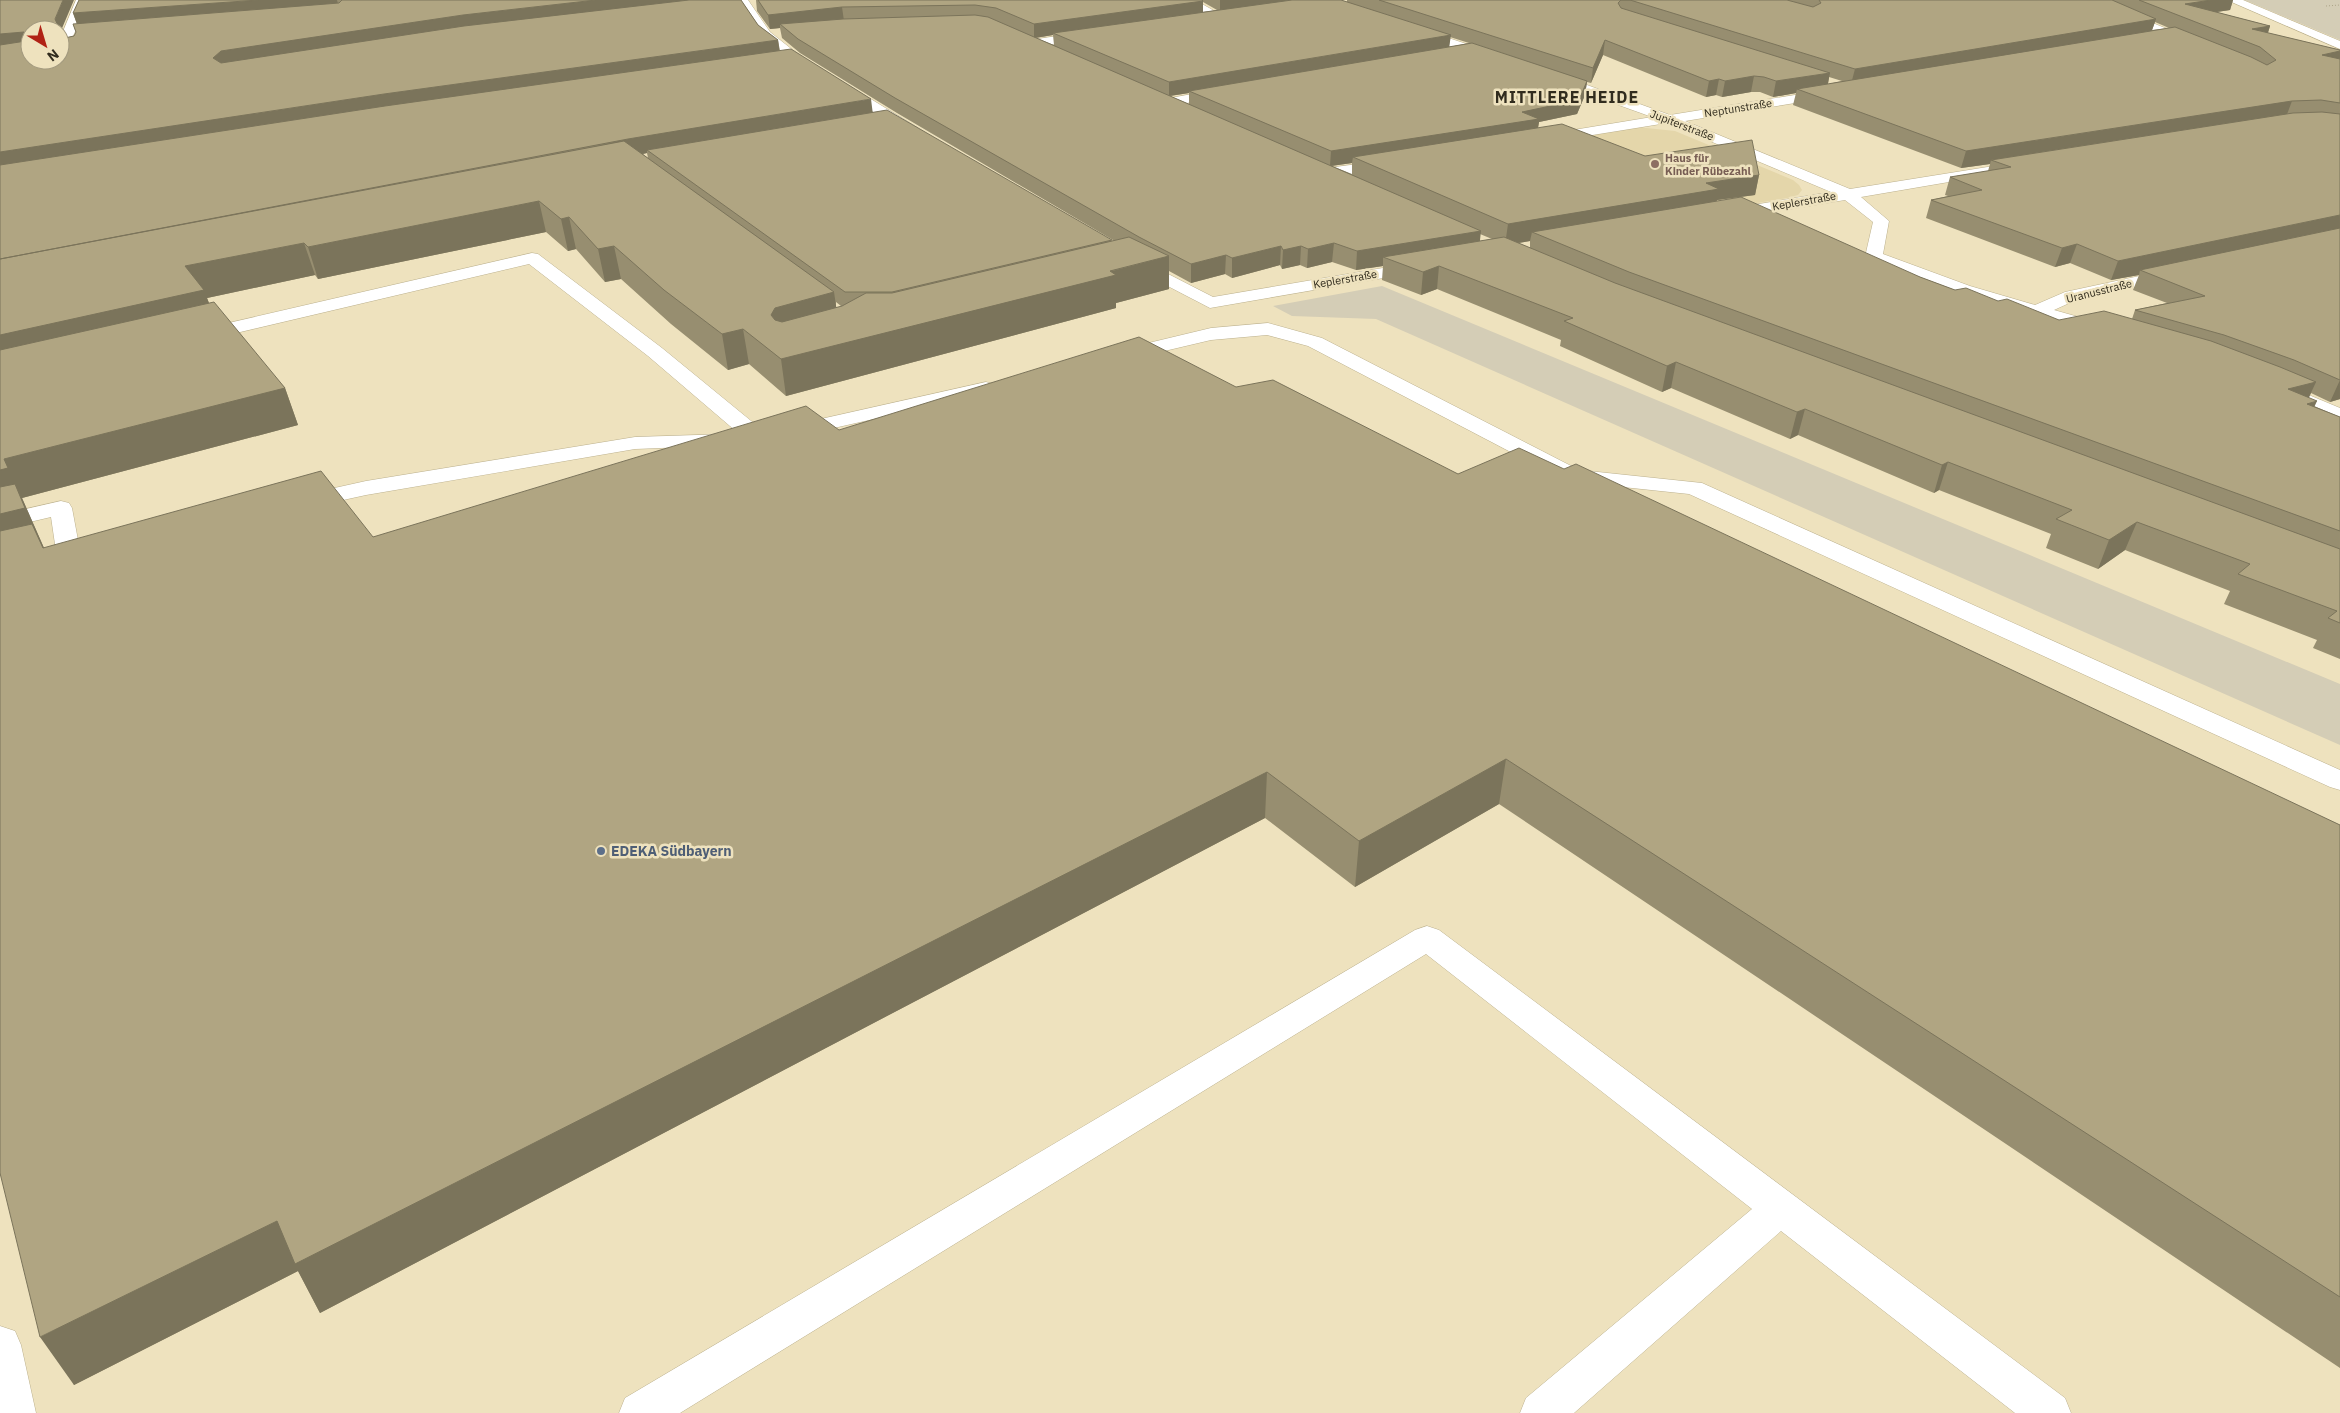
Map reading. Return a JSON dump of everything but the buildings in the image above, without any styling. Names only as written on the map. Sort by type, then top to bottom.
[{"type":"street","points":[[1187,0],[1224,17],[1200,20]]},
{"type":"street","points":[[2086,0],[2206,50]]},
{"type":"street","points":[[2233,0],[2340,45]]},
{"type":"street","points":[[74,47],[73,33],[80,3],[96,5]]},
{"type":"street","points":[[745,3],[766,35],[795,58],[924,137]]},
{"type":"street","points":[[1400,26],[1501,60]]},
{"type":"street","points":[[766,35],[785,33]]},
{"type":"street","points":[[1030,44],[1106,33]]},
{"type":"street","points":[[2143,41],[2171,36]]},
{"type":"street","points":[[1015,37],[1058,55]]},
{"type":"street","points":[[1445,55],[1474,50]]},
{"type":"street","points":[[775,60],[795,58]]},
{"type":"street","name":"Jupiterstraße","points":[[1538,72],[1669,119],[1846,193],[1881,221],[1874,257]]},
{"type":"street","name":"Neptunstraße","points":[[1532,141],[1842,89],[1824,82]]},
{"type":"street","points":[[1192,114],[1161,101],[1242,90]]},
{"type":"street","points":[[871,121],[891,118]]},
{"type":"street","points":[[1354,185],[1324,171],[1406,161]]},
{"type":"street","name":"Keplerstraße","points":[[1717,216],[1846,193],[2042,162]]},
{"type":"street","points":[[1756,209],[1783,220]]},
{"type":"street","points":[[1856,250],[1964,290],[2121,335]]},
{"type":"street","points":[[184,339],[532,258],[655,352],[759,439]]},
{"type":"street","name":"Keplerstraße","points":[[1126,260],[1210,302],[1434,264]]},
{"type":"street","name":"Uranusstraße","points":[[2036,312],[2071,296],[2186,271]]},
{"type":"street","points":[[1100,360],[1211,334],[1268,329],[1316,342],[1574,476],[1694,488],[2340,781]]},
{"type":"street","points":[[279,506],[366,488],[635,443],[759,439],[1003,384]]},
{"type":"street","points":[[2268,384],[2340,416]]},
{"type":"street","points":[[0,522],[61,508],[68,551]]},
{"type":"street","points":[[641,1413],[1427,938],[1782,1207],[2049,1413]]},
{"type":"street","points":[[1542,1413],[1782,1207]]},
{"type":"street","points":[[0,1345],[14,1413]]},
{"type":"shaded area","points":[[2244,0],[2340,0],[2340,40],[2252,3]]},
{"type":"shaded area","name":"Haus für Kinder Rübezahl","points":[[1637,127],[1675,131],[1793,180],[1802,190],[1798,195],[1787,198],[1669,217],[1518,146]]},
{"type":"shaded area","points":[[1382,286],[2340,684],[2340,745],[1376,319],[1292,316],[1273,306]]},
{"type":"place","name":"Haus für Kinder Rübezahl","points":[[1655,164]]},
{"type":"place","name":"EDEKA Südbayern","points":[[601,851]]},
{"type":"district","name":"MITTLERE HEIDE","points":[[1567,97]]}]
